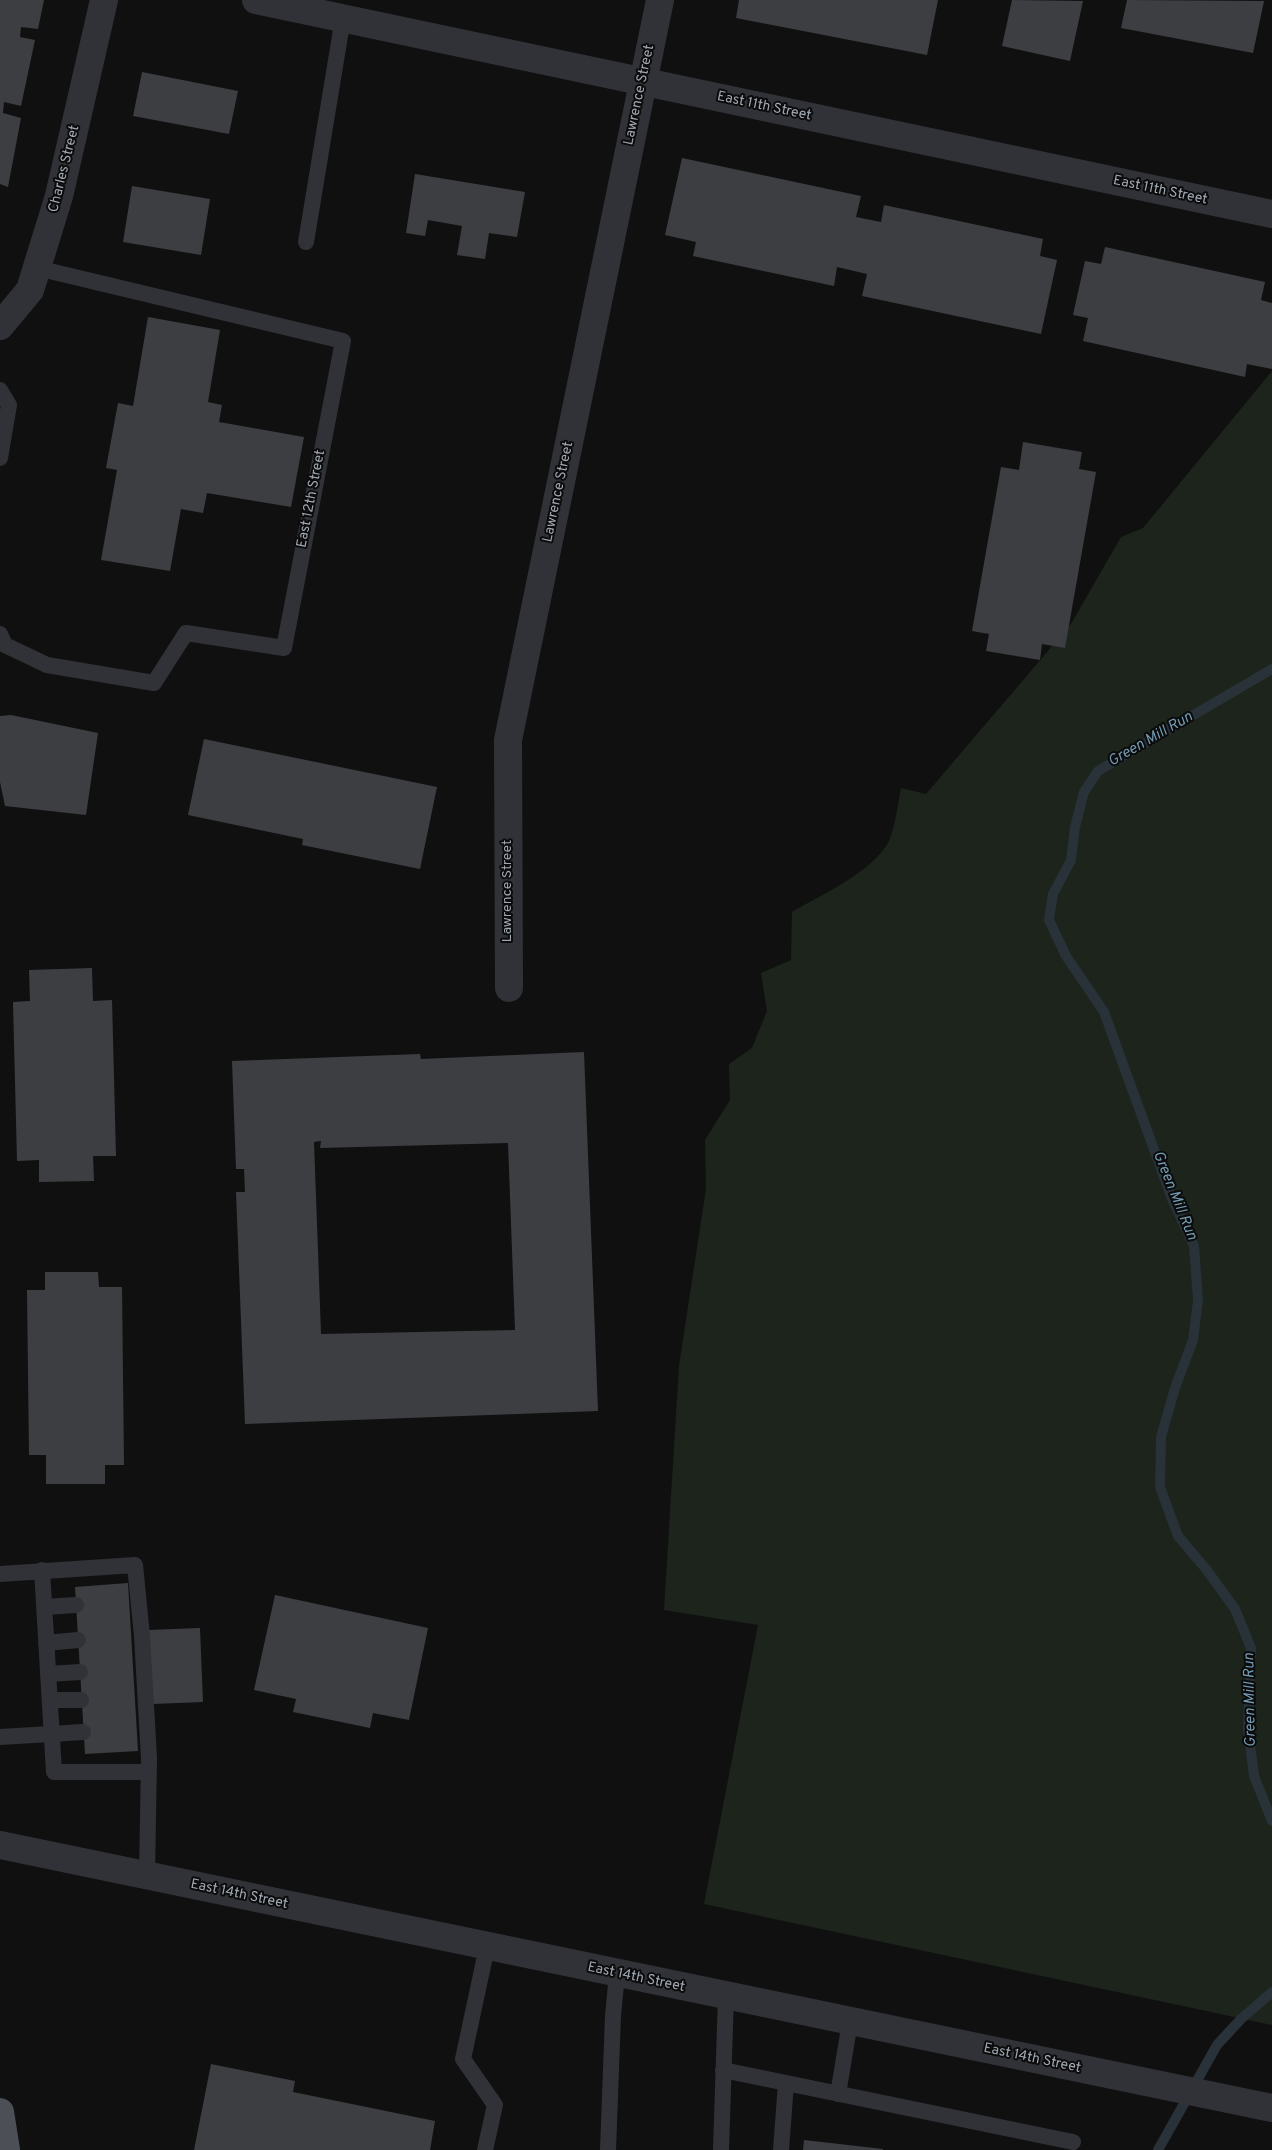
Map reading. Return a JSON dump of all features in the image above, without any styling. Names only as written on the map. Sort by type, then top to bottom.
[{"type":"main road","points":[[0,2112],[6,2150]]},
{"type":"street","name":"Charles Street","points":[[0,326],[30,290],[59,196],[104,0]]},
{"type":"street","name":"East 11th Street","points":[[256,0],[1272,214]]},
{"type":"street","name":"Lawrence Street","points":[[509,988],[508,740],[660,0]]},
{"type":"street","name":"East 14th Street","points":[[0,1845],[1266,2107]]},
{"type":"lane","points":[[306,242],[342,18]]},
{"type":"lane","name":"East 12th Street","points":[[2,642],[47,665],[154,683],[186,633],[284,648],[343,341],[37,268]]},
{"type":"lane","points":[[0,390],[9,405],[0,458]]},
{"type":"lane","points":[[0,1574],[135,1565],[134,1602],[142,1728],[149,1772],[147,1876]]},
{"type":"lane","points":[[42,1570],[54,1772],[149,1772]]},
{"type":"lane","points":[[44,1606],[76,1605]]},
{"type":"lane","points":[[46,1643],[78,1640]]},
{"type":"lane","points":[[48,1674],[80,1672]]},
{"type":"lane","points":[[50,1700],[82,1700]]},
{"type":"lane","points":[[0,1737],[83,1732]]},
{"type":"lane","points":[[485,2150],[495,2105],[463,2059],[487,1947]]},
{"type":"lane","points":[[608,2150],[613,2016],[617,1974]]},
{"type":"lane","points":[[721,2150],[726,1996]]},
{"type":"lane","points":[[838,2094],[850,2022]]},
{"type":"lane","points":[[723,2070],[1073,2142]]},
{"type":"lane","points":[[781,2150],[786,2083]]},
{"type":"shaded area","points":[[1272,371],[1272,2025],[704,1904],[758,1625],[664,1610],[679,1366],[706,1189],[705,1140],[730,1100],[729,1064],[752,1048],[767,1011],[761,973],[791,960],[792,912],[859,873],[881,852],[891,836],[901,788],[926,794],[1071,624],[1121,537],[1143,528]]},
{"type":"building","points":[[0,0],[44,0],[38,29],[21,27],[20,37],[35,40],[21,106],[4,102],[3,113],[21,118],[8,187],[0,184]]},
{"type":"building","points":[[739,0],[938,0],[927,55],[736,18]]},
{"type":"building","points":[[1012,0],[1083,1],[1070,61],[1002,46]]},
{"type":"building","points":[[1127,0],[1264,1],[1253,53],[1121,28]]},
{"type":"building","points":[[142,72],[238,91],[229,134],[133,116]]},
{"type":"building","points":[[682,158],[861,196],[856,217],[881,222],[884,205],[1043,239],[1040,256],[1057,260],[1041,334],[862,296],[867,274],[837,267],[834,286],[693,256],[696,242],[665,235]]},
{"type":"building","points":[[415,174],[525,192],[517,237],[489,233],[485,259],[457,255],[462,226],[428,220],[425,236],[406,233]]},
{"type":"building","points":[[132,186],[210,199],[201,255],[123,242]]},
{"type":"building","points":[[1105,247],[1265,282],[1261,300],[1272,303],[1272,369],[1247,364],[1245,377],[1083,341],[1088,318],[1073,315],[1085,261],[1101,264]]},
{"type":"building","points":[[148,317],[220,330],[208,402],[222,405],[219,422],[304,437],[291,507],[207,493],[203,513],[181,509],[170,571],[101,560],[117,470],[106,468],[118,403],[133,406]]},
{"type":"building","points":[[1023,442],[1082,452],[1079,469],[1096,472],[1065,648],[1042,644],[1040,660],[986,651],[989,634],[972,631],[1001,467],[1019,470]]},
{"type":"building","points":[[11,715],[98,733],[86,815],[5,806],[0,782],[0,716]]},
{"type":"building","points":[[204,739],[437,787],[420,869],[302,845],[303,839],[188,815]]},
{"type":"building","points":[[92,968],[93,1001],[112,1000],[116,1156],[93,1156],[94,1181],[39,1182],[39,1160],[17,1161],[13,1002],[30,1001],[29,970]]},
{"type":"building","points":[[584,1052],[598,1411],[245,1424],[236,1192],[245,1192],[244,1169],[236,1169],[232,1061],[420,1054],[421,1059]],"holes":[[[321,1141],[320,1148],[508,1143],[515,1330],[321,1334],[314,1142]]]},
{"type":"building","points":[[45,1272],[98,1272],[99,1287],[122,1287],[124,1465],[105,1465],[105,1484],[46,1484],[46,1455],[29,1455],[27,1290],[45,1290]]},
{"type":"building","points":[[128,1583],[138,1751],[85,1754],[75,1587]]},
{"type":"building","points":[[275,1595],[428,1628],[409,1720],[373,1713],[370,1728],[293,1712],[296,1699],[254,1690]]},
{"type":"building","points":[[200,1628],[203,1702],[152,1704],[148,1630]]},
{"type":"building","points":[[211,2064],[295,2081],[293,2092],[435,2121],[430,2150],[194,2150]]},
{"type":"building","points":[[804,2140],[883,2149],[883,2150],[803,2150]]},
{"type":"waterway","name":"Green Mill Run","points":[[1272,669],[1098,771],[1084,792],[1075,827],[1071,860],[1053,894],[1049,920],[1066,956],[1104,1012],[1172,1199],[1194,1246],[1198,1300],[1193,1340],[1175,1388],[1161,1437],[1160,1487],[1178,1536],[1206,1569],[1235,1609],[1251,1648],[1248,1729],[1254,1776],[1272,1821]]},
{"type":"waterway","name":"Green Mill Run","points":[[1158,2150],[1217,2045],[1241,2019],[1272,1992]]}]
